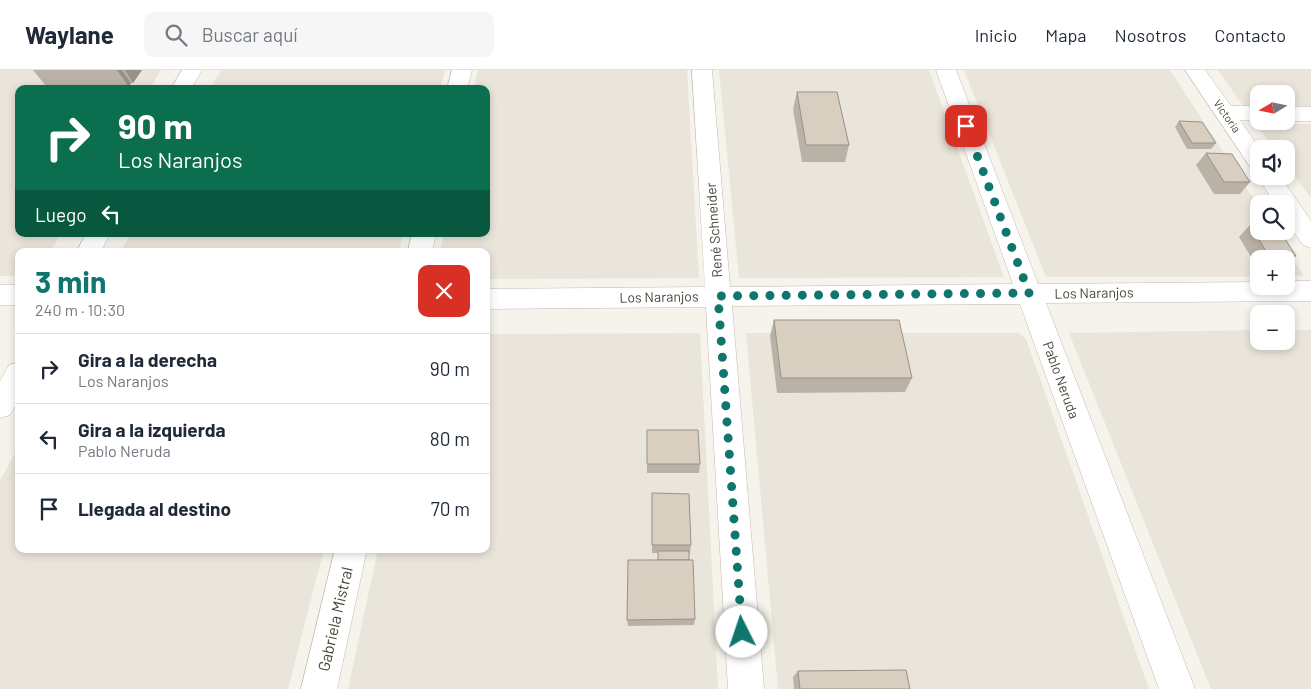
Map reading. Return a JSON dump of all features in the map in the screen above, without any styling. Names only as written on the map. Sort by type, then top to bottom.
[{"type":"street","points":[[183,85],[192,70]]},
{"type":"street","points":[[458,85],[462,70]]},
{"type":"street","name":"René Schneider","points":[[702,70],[746,689]]},
{"type":"street","name":"Pablo Neruda","points":[[946,70],[1177,689]]},
{"type":"street","name":"Victoria","points":[[1195,70],[1250,150]]},
{"type":"street","points":[[1224,113],[1250,113]]},
{"type":"street","points":[[1295,114],[1311,114]]},
{"type":"street","points":[[1274,185],[1311,239]]},
{"type":"street","points":[[90,248],[96,237]]},
{"type":"street","name":"Los Naranjos","points":[[490,299],[1311,291]]},
{"type":"street","points":[[0,295],[15,295]]},
{"type":"street","points":[[0,406],[15,380]]},
{"type":"street","name":"Gabriela Mistral","points":[[319,689],[350,553]]},
{"type":"shaded area","points":[[0,70],[161,70],[152,85],[15,85],[15,237],[59,237],[52,248],[15,248],[15,276],[0,276]]},
{"type":"shaded area","points":[[221,70],[445,70],[441,85],[212,85]]},
{"type":"shaded area","points":[[478,70],[687,70],[699,278],[490,279],[490,248],[441,248],[443,237],[490,237],[490,85],[475,85]]},
{"type":"shaded area","points":[[719,70],[929,70],[1004,277],[739,278]]},
{"type":"shaded area","points":[[964,70],[1170,70],[1251,195],[1250,240],[1281,240],[1287,250],[1250,250],[1250,277],[1046,277]]},
{"type":"shaded area","points":[[1218,70],[1311,70],[1311,106],[1295,106],[1295,85],[1250,85],[1250,106],[1243,106]]},
{"type":"shaded area","points":[[1295,124],[1311,124],[1311,198],[1295,177],[1295,140],[1268,140],[1260,130],[1295,130]]},
{"type":"shaded area","points":[[129,237],[402,237],[400,248],[123,248]]},
{"type":"shaded area","points":[[1295,262],[1304,276],[1295,276]]},
{"type":"shaded area","points":[[1250,330],[1250,350],[1295,350],[1295,330],[1311,330],[1311,689],[1211,689],[1069,333]]},
{"type":"shaded area","points":[[700,333],[718,689],[348,689],[377,553],[490,553],[490,334]]},
{"type":"shaded area","points":[[746,333],[1019,333],[1026,339],[1149,689],[778,689]]},
{"type":"shaded area","points":[[15,453],[15,553],[323,553],[288,689],[0,689],[0,480]]},
{"type":"building","points":[[797,92],[837,92],[849,145],[806,145]]},
{"type":"building","points":[[1179,121],[1202,122],[1216,143],[1192,143]]},
{"type":"building","points":[[1206,153],[1232,154],[1250,182],[1224,182]]},
{"type":"building","points":[[1259,240],[1286,240],[1292,250],[1265,250]]},
{"type":"building","points":[[774,320],[899,320],[912,378],[781,378]]},
{"type":"building","points":[[647,430],[698,430],[700,464],[647,464]]},
{"type":"building","points":[[652,493],[689,494],[691,545],[652,545]]},
{"type":"building","points":[[658,551],[689,551],[689,560],[658,560]]},
{"type":"building","points":[[628,560],[693,560],[695,619],[627,620]]},
{"type":"building","points":[[906,670],[910,689],[800,689],[798,671]]},
{"type":"route","points":[[742,632],[718,296],[1029,293],[966,126]]}]
